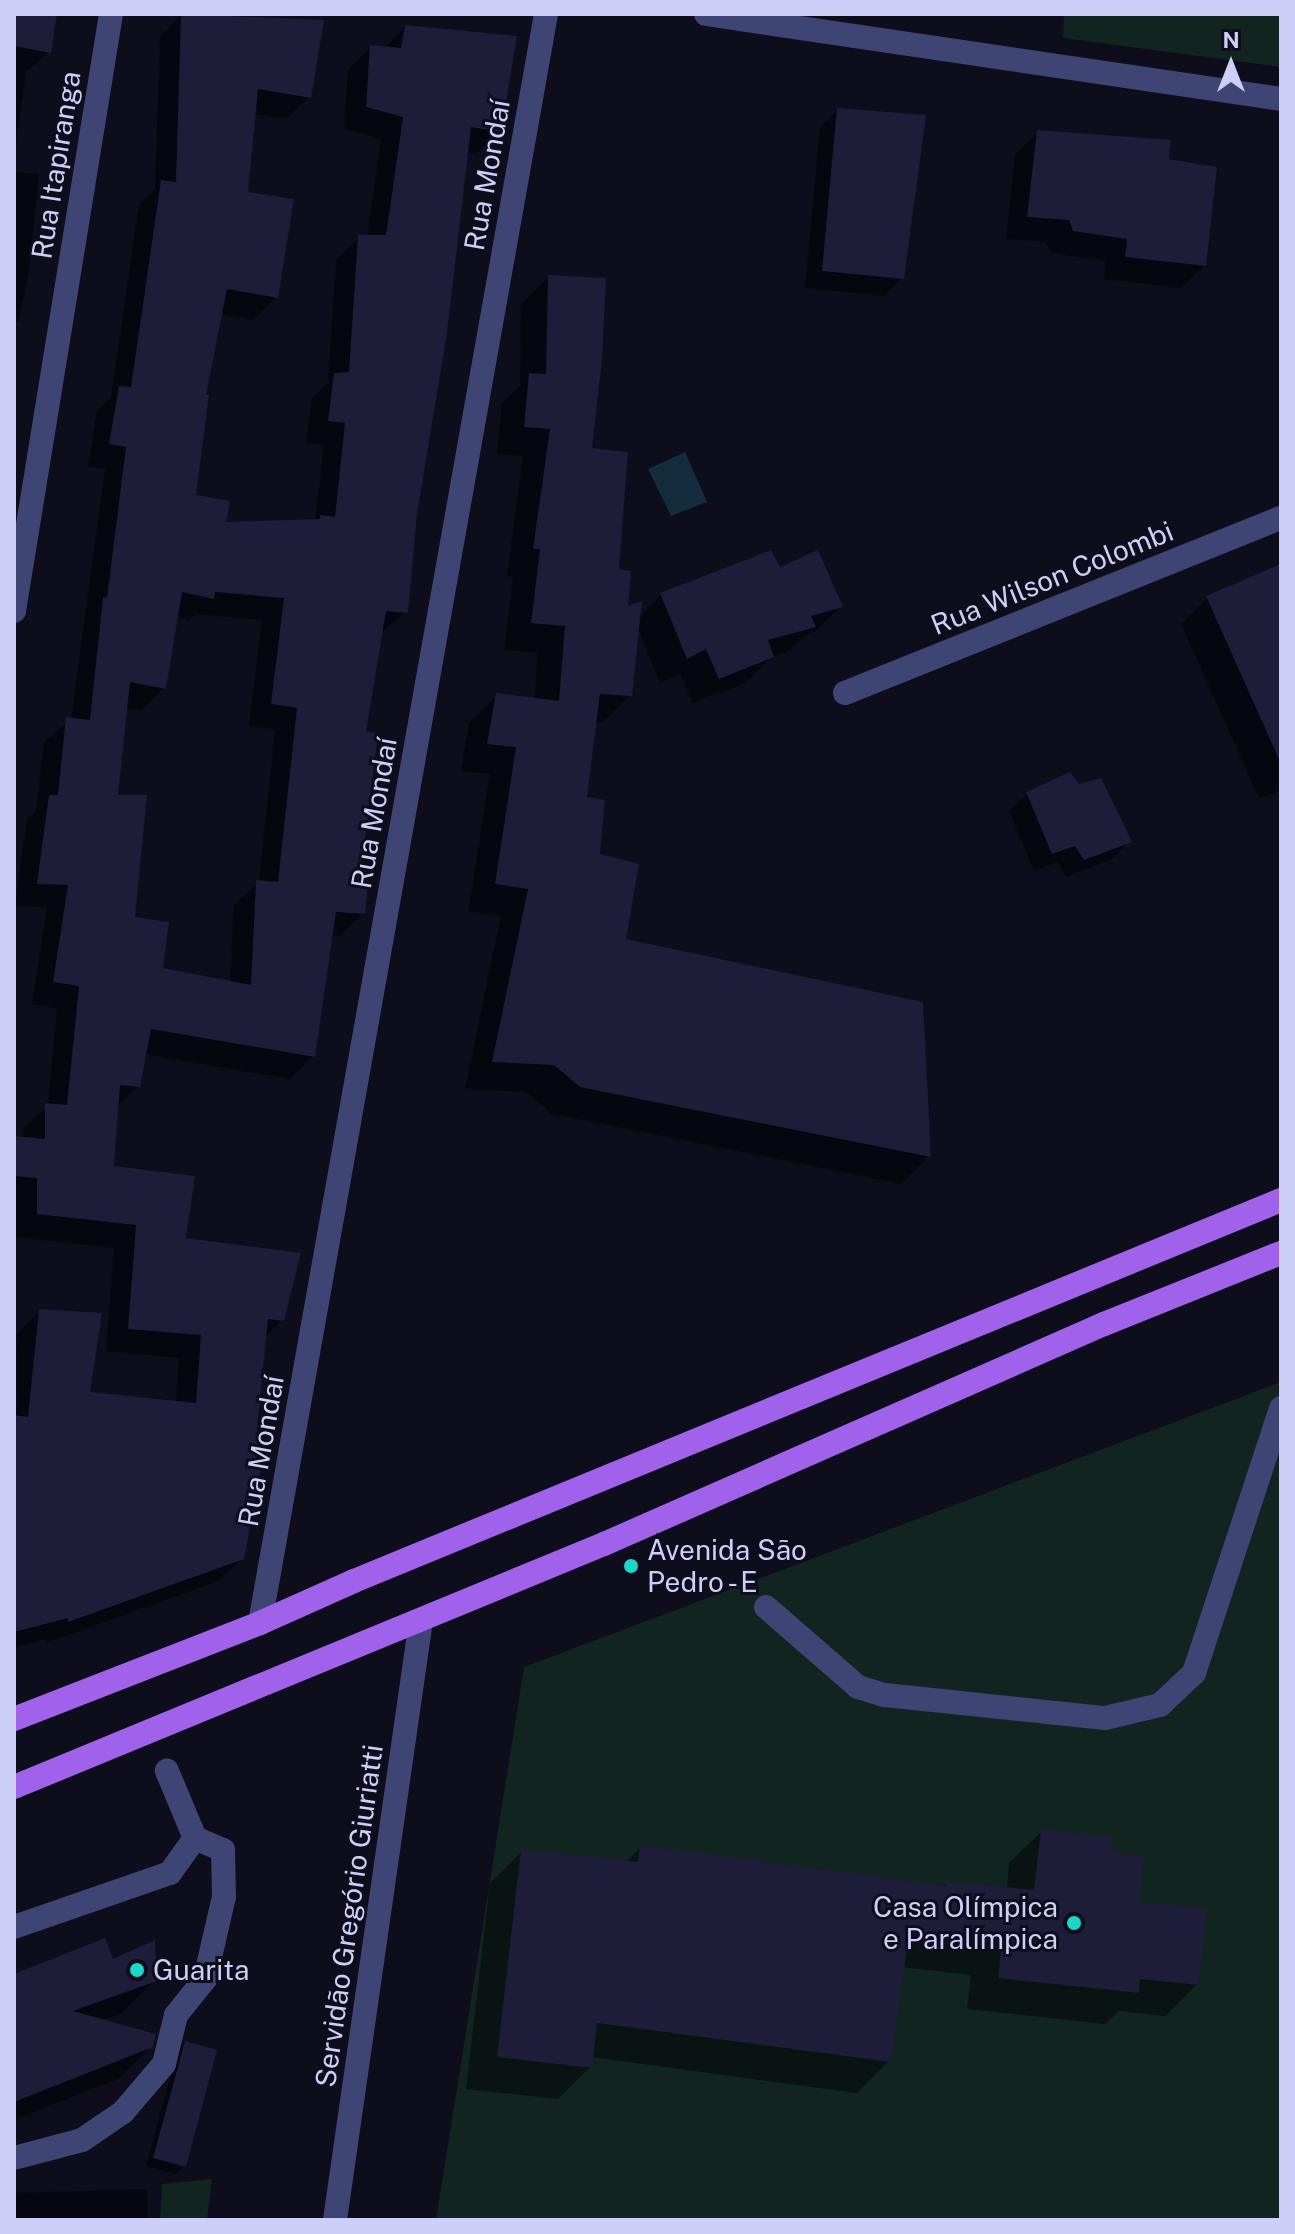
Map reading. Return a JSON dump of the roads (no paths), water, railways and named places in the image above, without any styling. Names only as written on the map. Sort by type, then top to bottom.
[{"type":"main road","points":[[14,1719],[260,1623],[354,1581],[1281,1200]]},
{"type":"main road","points":[[14,1787],[619,1537],[1104,1324],[1281,1253]]},
{"type":"street","name":"Rua Itapiranga","points":[[14,611],[111,14]]},
{"type":"street","name":"Rua Mondaí","points":[[260,1623],[546,14]]},
{"type":"street","points":[[706,14],[1281,99]]},
{"type":"street","name":"Rua Wilson Colombi","points":[[845,693],[1281,518]]},
{"type":"street","points":[[766,1607],[858,1687],[885,1695],[1105,1718],[1160,1705],[1194,1673],[1281,1408]]},
{"type":"street","name":"Servidão Gregório Giuriatti","points":[[335,2220],[421,1620]]},
{"type":"street","points":[[14,2158],[82,2140],[123,2112],[164,2064],[176,2015],[205,1979],[224,1897],[223,1850],[195,1838],[167,1771]]},
{"type":"street","points":[[14,1927],[170,1873],[195,1838]]},
{"type":"water","points":[[685,452],[707,502],[671,516],[648,469]]},
{"type":"place","name":"Avenida São Pedro - E","points":[[631,1566]]},
{"type":"place","name":"Casa Olímpica e Paralímpica","points":[[1074,1923]]},
{"type":"place","name":"Guarita","points":[[137,1970]]}]
